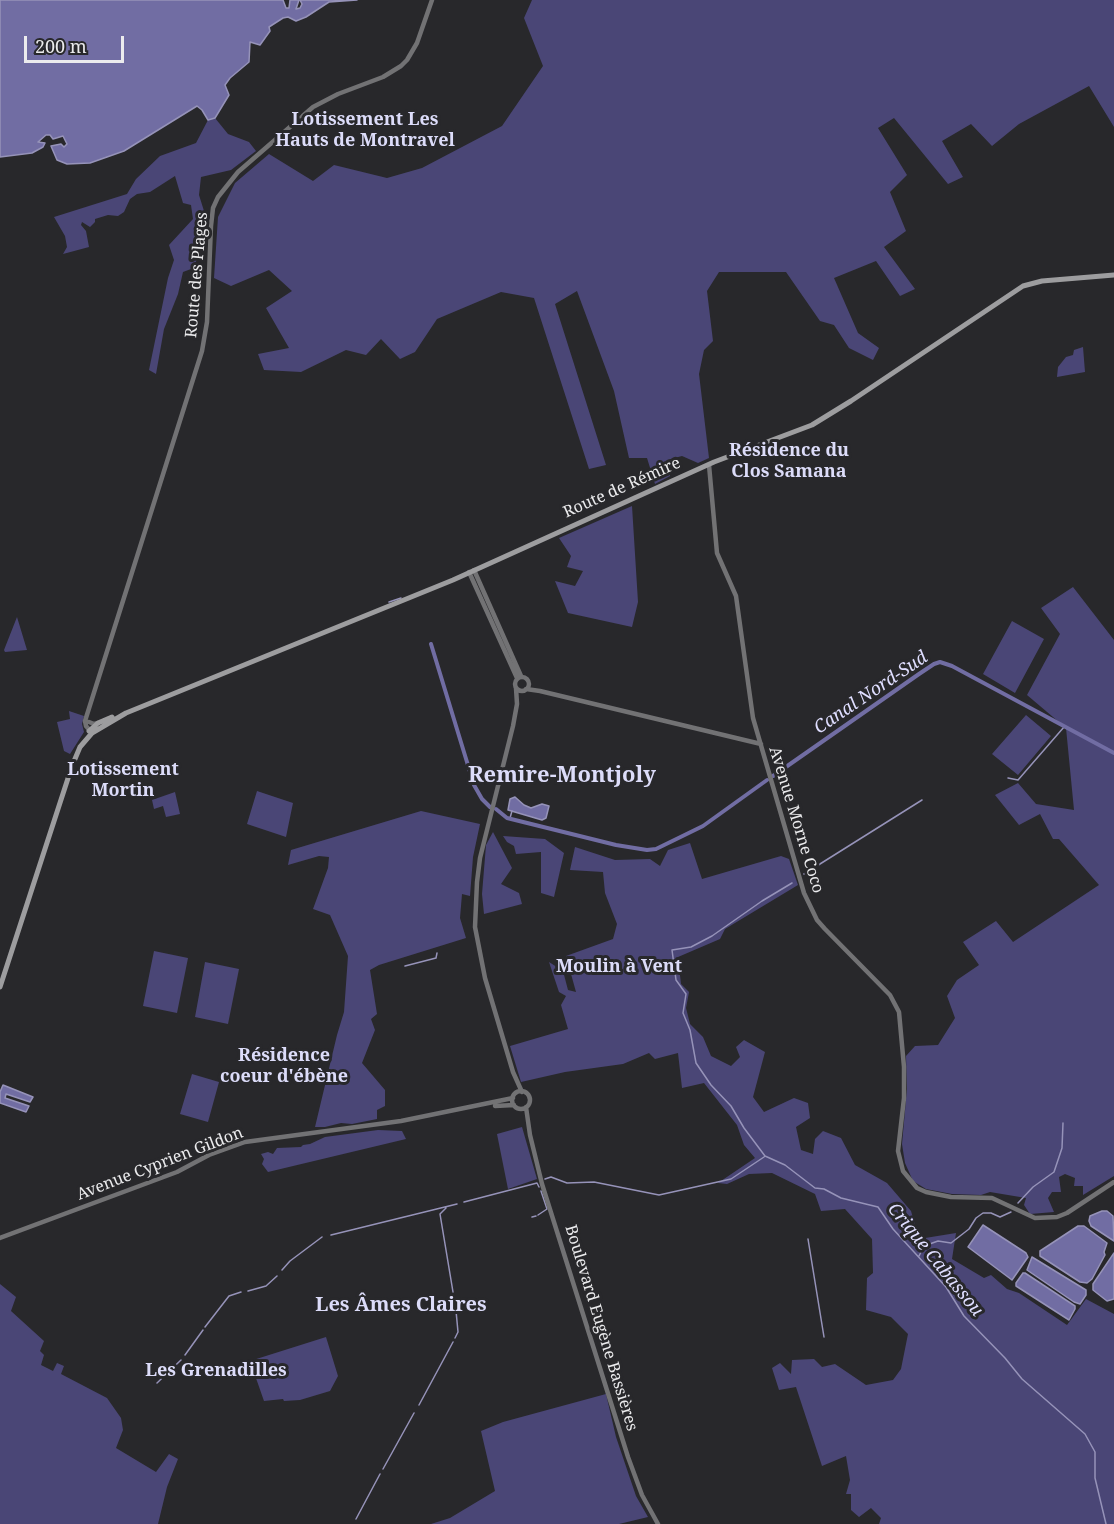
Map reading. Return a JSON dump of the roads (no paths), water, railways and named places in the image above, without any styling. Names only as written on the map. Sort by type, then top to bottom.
[{"type":"main road","name":"Route de Rémire","points":[[91,732],[98,723],[472,571],[709,465],[823,419],[1023,286],[1042,281],[1114,275]]},
{"type":"main road","name":"Route de Rémire","points":[[0,987],[75,751],[80,741],[91,732],[126,713]]},
{"type":"street","name":"Route des Plages","points":[[91,732],[85,723],[88,712],[202,351],[207,322],[211,226],[213,208],[218,197],[238,172],[313,107],[332,96],[383,77],[401,66],[417,43],[432,0]]},
{"type":"street","name":"Avenue Morne Coco","points":[[709,465],[717,553],[736,596],[753,718],[807,901],[817,920],[890,995],[899,1012],[904,1088],[898,1151],[909,1180],[917,1188],[926,1192],[951,1197],[992,1198],[1026,1215],[1045,1218],[1066,1213],[1114,1182]]},
{"type":"street","points":[[472,571],[519,677]]},
{"type":"street","points":[[519,677],[526,678],[540,691]]},
{"type":"street","points":[[517,1094],[529,1097],[530,1101],[526,1107],[520,1109],[514,1105],[517,1094],[513,1072],[475,927],[480,858],[509,745],[517,704],[514,684],[519,677]]},
{"type":"street","points":[[517,704],[529,682]]},
{"type":"street","points":[[516,688],[540,691],[761,744]]},
{"type":"street","name":"Route des Plages","points":[[88,712],[91,732]]},
{"type":"street","points":[[89,722],[98,723]]},
{"type":"street","name":"Avenue Cyprien Gildon","points":[[440,1114],[517,1094]]},
{"type":"street","name":"Avenue Cyprien Gildon","points":[[0,1238],[177,1172],[209,1155],[245,1142],[498,1105],[514,1105]]},
{"type":"street","name":"Boulevard Eugène Bassières","points":[[526,1107],[542,1184],[628,1457],[642,1496],[658,1524]]},
{"type":"street","name":"Boulevard Eugène Bassières","points":[[520,1109],[530,1135]]},
{"type":"waterway","points":[[389,602],[401,598]]},
{"type":"waterway","name":"Canal Nord-Sud","points":[[431,644],[474,785],[490,807]]},
{"type":"waterway","name":"Canal Nord-Sud","points":[[773,776],[919,674],[940,662],[952,666],[1114,753]]},
{"type":"waterway","points":[[1008,778],[1018,780],[1064,727]]},
{"type":"waterway","name":"Canal Nord-Sud","points":[[496,809],[507,818],[616,845],[647,850],[656,849],[703,826],[767,780]]},
{"type":"waterway","points":[[804,874],[922,800]]},
{"type":"waterway","points":[[510,818],[512,811]]},
{"type":"waterway","name":"Crique Cabassou","points":[[792,883],[712,936],[691,947],[672,950],[676,980],[686,994],[683,1013],[690,1030],[696,1063],[711,1085],[731,1106],[765,1156],[785,1165],[815,1188],[824,1189],[841,1198],[878,1207],[893,1229],[946,1287],[964,1316],[1022,1379],[1085,1434],[1095,1452],[1095,1478],[1106,1524]]},
{"type":"waterway","points":[[405,966],[436,958],[437,953]]},
{"type":"waterway","points":[[1018,1203],[1033,1187],[1054,1172],[1062,1148],[1063,1123]]},
{"type":"waterway","points":[[545,1179],[551,1177],[567,1183],[594,1182],[659,1195],[731,1179],[764,1157]]},
{"type":"waterway","points":[[464,1202],[537,1183],[539,1187]]},
{"type":"waterway","points":[[538,1215],[547,1209],[541,1191]]},
{"type":"waterway","points":[[331,1235],[457,1204]]},
{"type":"waterway","points":[[446,1208],[440,1214],[453,1292]]},
{"type":"waterway","points":[[919,1256],[924,1246],[938,1241],[951,1243],[969,1229],[976,1218],[983,1213],[991,1213],[1000,1217],[1011,1212]]},
{"type":"waterway","points":[[532,1217],[536,1216]]},
{"type":"waterway","points":[[282,1270],[290,1261],[322,1237]]},
{"type":"waterway","points":[[808,1239],[824,1337]]},
{"type":"waterway","points":[[248,1291],[266,1286],[277,1276]]},
{"type":"waterway","points":[[205,1327],[229,1296],[241,1292]]},
{"type":"waterway","points":[[455,1300],[458,1332],[455,1338]]},
{"type":"waterway","points":[[185,1355],[203,1330]]},
{"type":"waterway","points":[[419,1405],[453,1342]]},
{"type":"waterway","points":[[157,1383],[181,1360]]},
{"type":"waterway","points":[[383,1469],[414,1413]]},
{"type":"waterway","points":[[356,1519],[380,1474]]},
{"type":"district","name":"Lotissement Les Hauts de Montravel","points":[[365,130]]},
{"type":"district","name":"Résidence du Clos Samana","points":[[789,461]]},
{"type":"district","name":"Remire-Montjoly","points":[[562,776]]},
{"type":"district","name":"Lotissement Mortin","points":[[123,780]]},
{"type":"district","name":"Moulin à Vent","points":[[619,967]]},
{"type":"district","name":"Résidence coeur d'ébène","points":[[284,1066]]},
{"type":"district","name":"Les Âmes Claires","points":[[401,1305]]},
{"type":"district","name":"Les Grenadilles","points":[[216,1371]]}]
